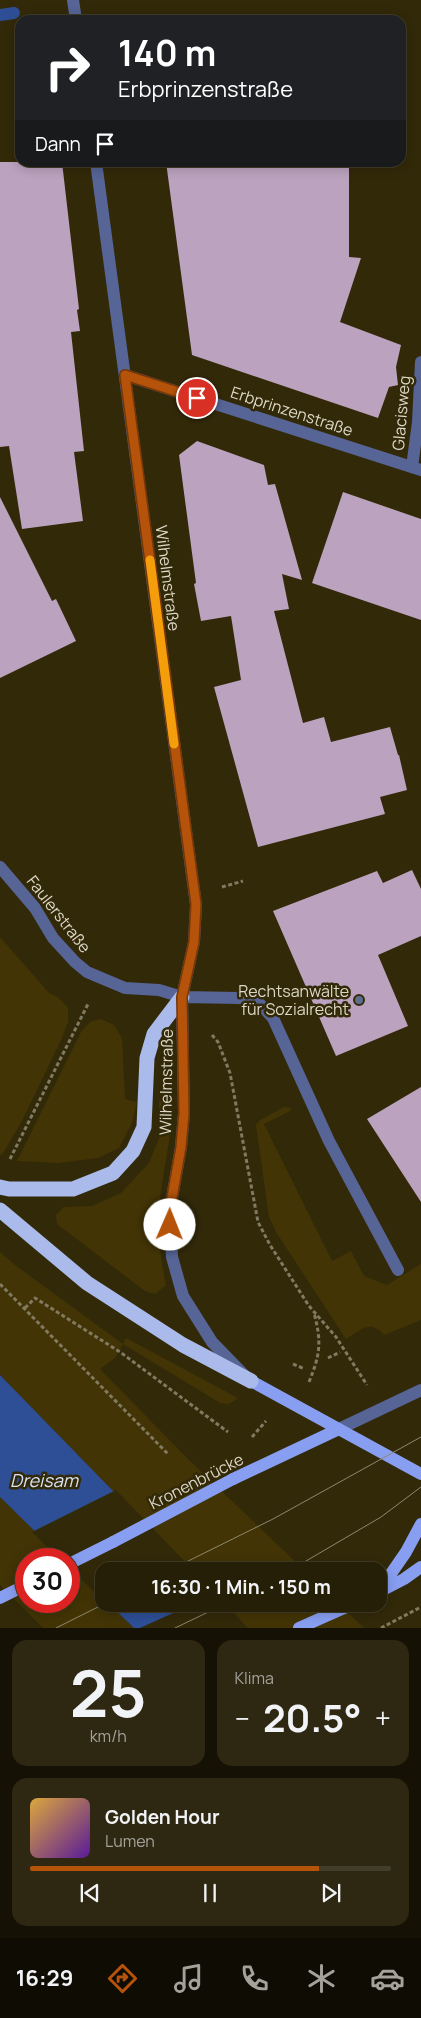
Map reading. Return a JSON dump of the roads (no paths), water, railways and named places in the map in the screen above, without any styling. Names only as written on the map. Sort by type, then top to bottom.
[{"type":"highway","points":[[0,1187],[9,1189],[73,1189],[113,1173],[133,1151],[144,1127],[147,1058],[154,1034],[182,997]]},
{"type":"highway","points":[[0,1210],[87,1283],[183,1345],[251,1382]]},
{"type":"main road","points":[[251,1382],[421,1474]]},
{"type":"main road","name":"Kronenbrücke","points":[[80,1558],[233,1480],[339,1429]]},
{"type":"main road","points":[[387,1580],[406,1552],[421,1524]]},
{"type":"main road","points":[[387,1588],[421,1567]]},
{"type":"main road","points":[[0,1598],[15,1590]]},
{"type":"main road","points":[[299,1628],[335,1612]]},
{"type":"street","points":[[73,0],[75,15]]},
{"type":"street","name":"Wilhelmstraße","points":[[97,167],[196,900],[194,942],[182,997],[184,1113],[181,1147],[170,1209],[172,1257],[183,1296],[212,1342],[251,1382]]},
{"type":"street","name":"Glacisweg","points":[[417,468],[421,362]]},
{"type":"street","name":"Erbprinzenstraße","points":[[125,375],[417,468]]},
{"type":"street","name":"Faulerstraße","points":[[0,867],[35,908],[53,938],[87,972],[125,988],[159,990],[182,997]]},
{"type":"street","points":[[182,997],[239,998],[258,1003],[272,1018],[329,1141],[398,1270]]},
{"type":"street","points":[[339,1429],[421,1390]]},
{"type":"water","name":"Dreisam","points":[[0,1375],[182,1562],[95,1562],[95,1568],[80,1563],[80,1548],[52,1548],[0,1497]]},
{"type":"water","points":[[117,1612],[230,1612],[246,1628],[134,1628]]},
{"type":"waterway","points":[[0,15],[14,13]]},
{"type":"tram line","points":[[186,1562],[273,1519],[421,1437]]},
{"type":"tram line","points":[[304,1562],[381,1517],[421,1487]]},
{"type":"tram line","points":[[56,1628],[95,1608]]},
{"type":"tram line","points":[[175,1628],[208,1612]]},
{"type":"place","name":"Rechtsanwälte für Sozialrecht","points":[[359,1000]]}]
